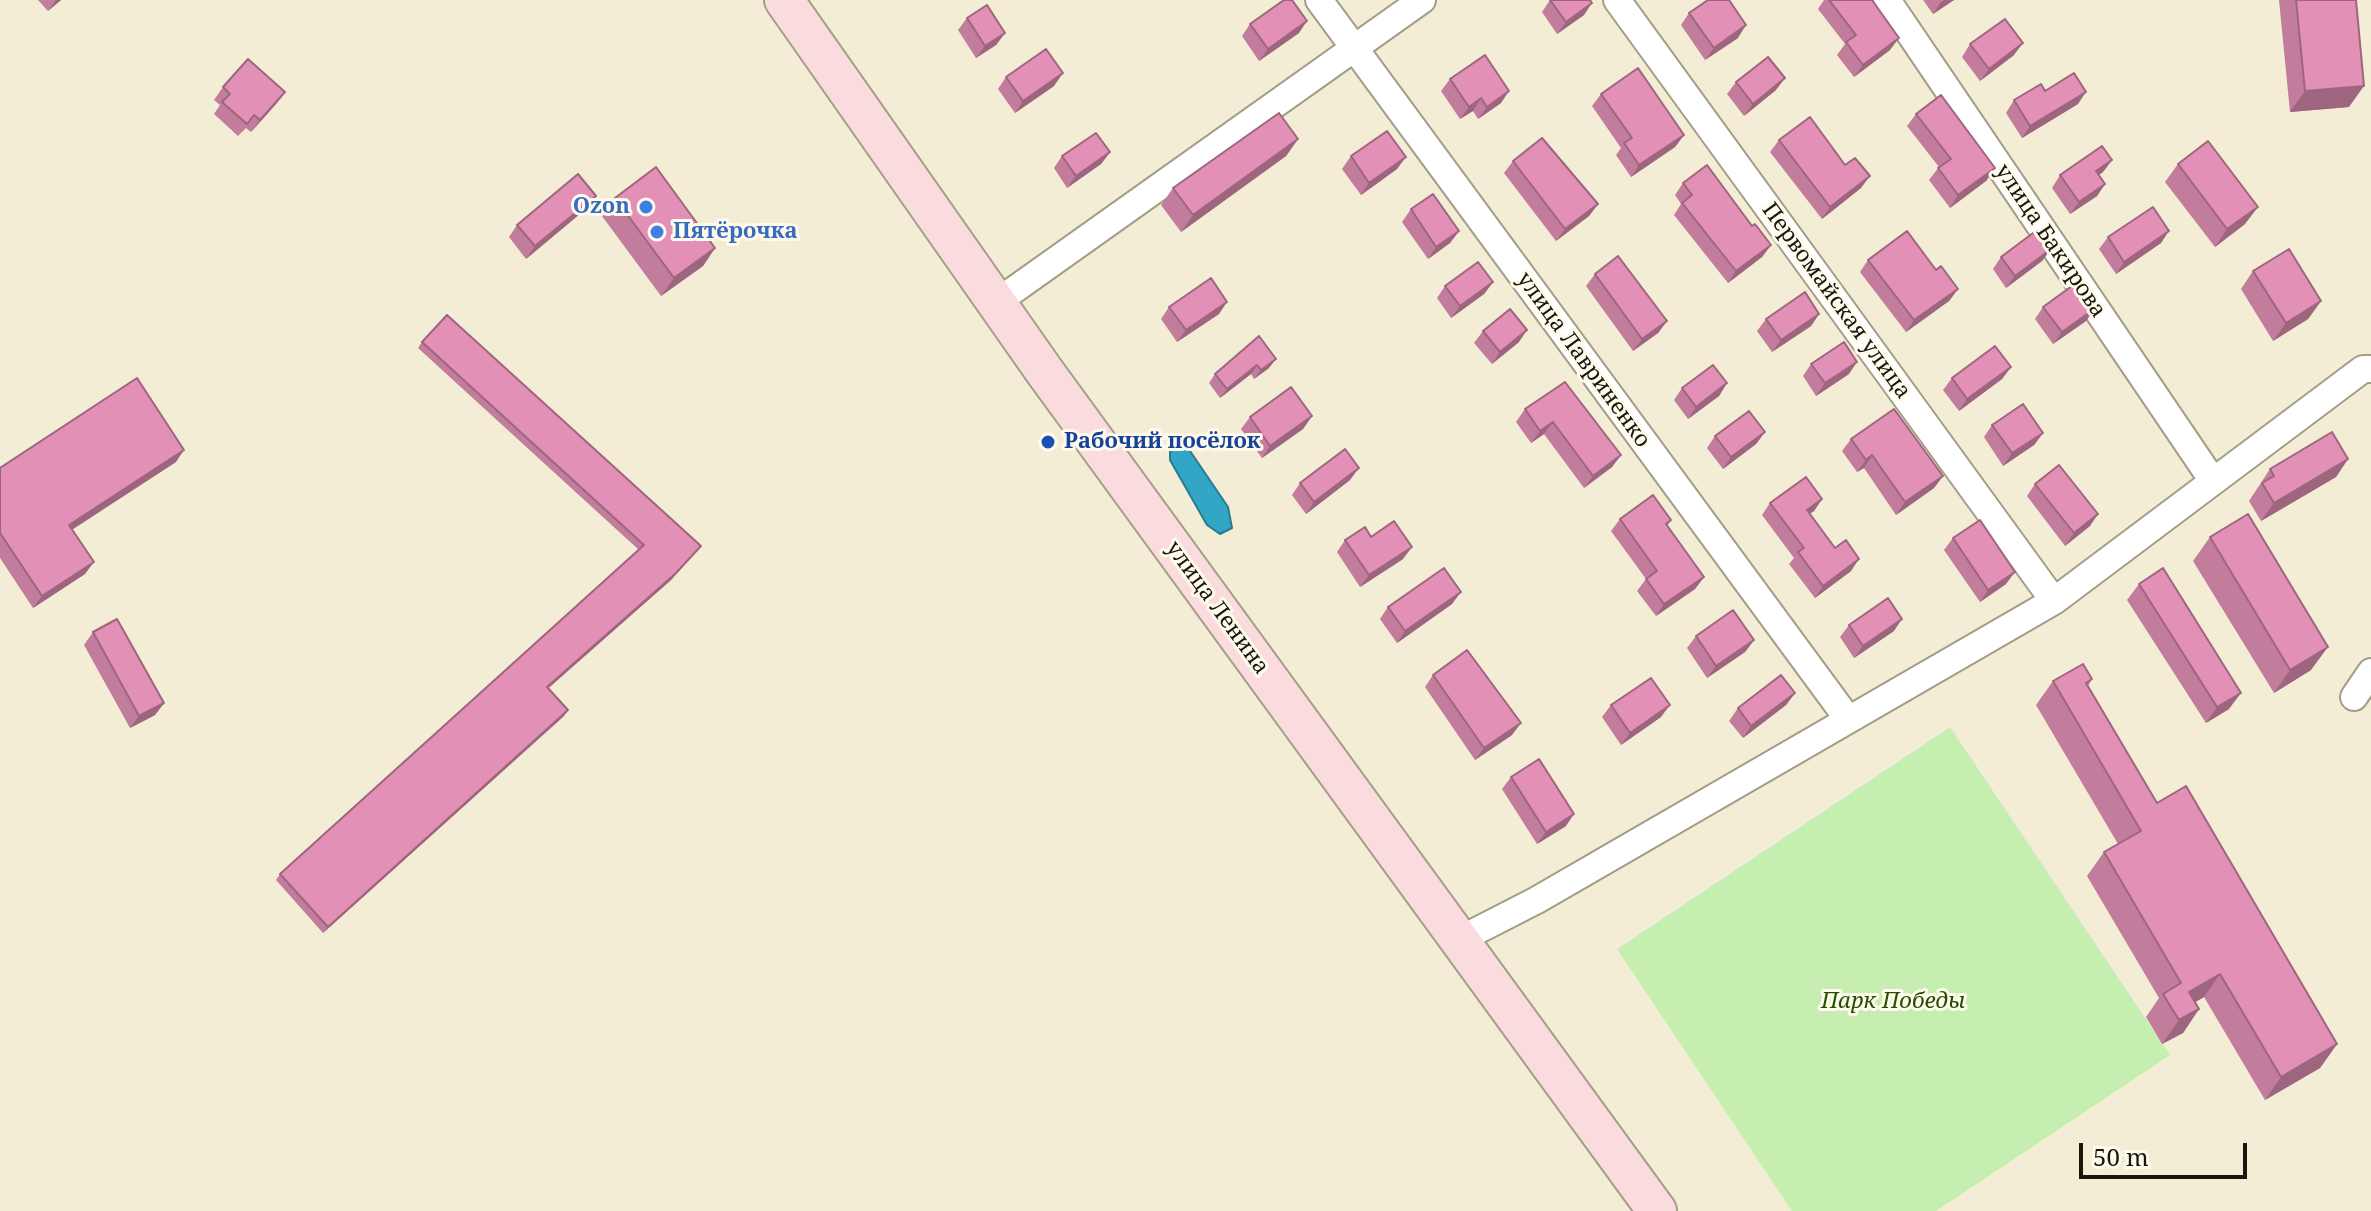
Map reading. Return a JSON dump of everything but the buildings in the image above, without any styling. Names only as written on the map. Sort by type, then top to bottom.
[{"type":"main road","name":"улица Ленина","points":[[784,0],[997,302],[1657,1211]]},
{"type":"street","name":"улица Лавриненко","points":[[1319,0],[1848,719]]},
{"type":"street","points":[[997,302],[1422,0]]},
{"type":"street","name":"Первомайская улица","points":[[1617,0],[2054,601]]},
{"type":"street","name":"улица Бакирова","points":[[1887,0],[2213,481]]},
{"type":"street","points":[[1459,940],[1537,900],[2054,601],[2363,369],[2371,369]]},
{"type":"street","points":[[2354,697],[2371,672]]},
{"type":"green space","name":"Парк Победы","points":[[1950,727],[2170,1055],[1936,1211],[1792,1211],[1617,949]]},
{"type":"water","points":[[1177,445],[1188,448],[1228,507],[1232,528],[1220,534],[1207,525],[1170,460],[1170,452]]},
{"type":"place","name":"Ozon","points":[[646,207]]},
{"type":"place","name":"Пятёрочка","points":[[657,232]]},
{"type":"place","name":"Рабочий посёлок","points":[[1048,442]]}]
